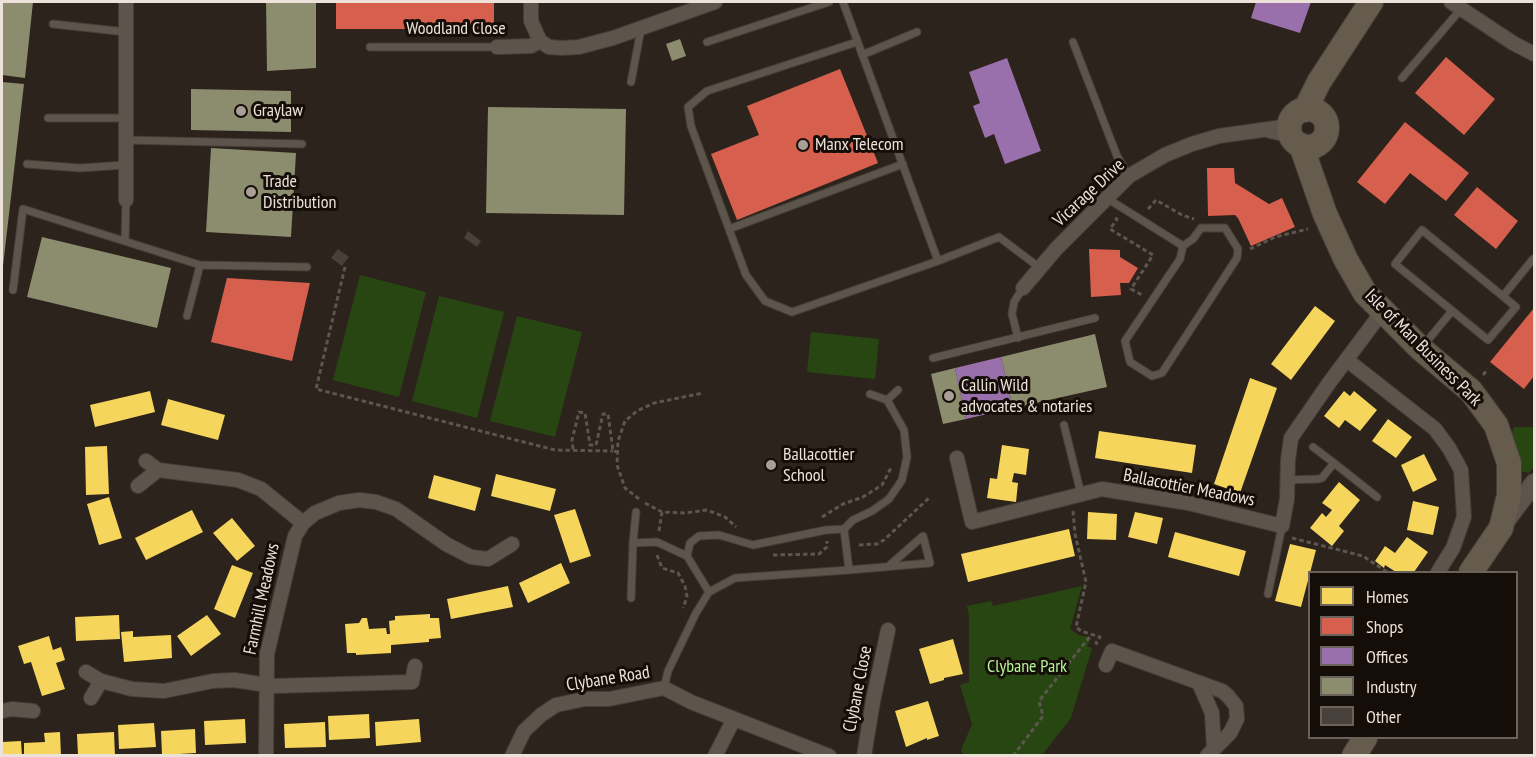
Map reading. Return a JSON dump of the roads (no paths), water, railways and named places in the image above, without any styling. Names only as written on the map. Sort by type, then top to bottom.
[{"type":"highway","name":"Isle of Man Business Park","points":[[1371,2],[1319,82],[1303,129],[1312,172],[1325,214],[1346,260],[1365,293],[1421,349],[1471,391],[1496,425],[1509,463],[1509,495],[1501,528]]},
{"type":"highway","points":[[1472,571],[1501,528]]},
{"type":"highway","points":[[1354,756],[1364,739]]},
{"type":"street","points":[[126,2],[126,200]]},
{"type":"street","points":[[531,2],[531,21],[540,41],[549,47],[579,46],[641,29],[715,2]]},
{"type":"street","points":[[1456,5],[1534,54]]},
{"type":"street","name":"Woodland Close","points":[[497,46],[531,46],[540,41]]},
{"type":"street","name":"Vicarage Drive","points":[[1023,288],[1105,197],[1129,176],[1165,154],[1219,136],[1265,130],[1303,129]]},
{"type":"street","points":[[1286,532],[1288,460],[1291,438],[1382,312]]},
{"type":"street","points":[[1347,360],[1435,429],[1449,448],[1461,471],[1464,517],[1453,548],[1439,571]]},
{"type":"street","name":"Ballacottier Meadows","points":[[957,458],[972,522],[1101,489],[1188,503],[1286,532]]},
{"type":"street","points":[[146,461],[158,470],[238,480],[261,489],[303,524],[315,513],[339,503],[359,500],[376,502],[396,509],[446,544],[471,557],[488,559],[512,544]]},
{"type":"street","points":[[138,486],[158,470]]},
{"type":"street","points":[[1501,528],[1534,483]]},
{"type":"street","name":"Farmhill Meadows","points":[[266,756],[267,654],[290,551],[295,536],[303,524]]},
{"type":"street","name":"Clybane Close","points":[[864,756],[888,630]]},
{"type":"street","points":[[1106,665],[1112,651],[1222,691],[1228,696],[1238,713],[1230,733],[1210,752]]},
{"type":"street","name":"Farmhill Meadows","points":[[87,672],[101,681],[132,689],[164,691],[213,681],[234,680],[266,685],[413,688],[415,666]]},
{"type":"street","points":[[91,698],[101,681]]},
{"type":"street","points":[[1199,683],[1212,713],[1210,752]]},
{"type":"street","name":"Clybane Road","points":[[512,756],[524,731],[556,705],[585,699],[609,699],[664,688],[691,702],[830,756]]},
{"type":"street","points":[[2,711],[12,709],[33,711]]},
{"type":"street","points":[[715,756],[734,719]]},
{"type":"lane","points":[[707,42],[829,2]]},
{"type":"lane","points":[[843,2],[938,261]]},
{"type":"lane","points":[[1402,78],[1456,5]]},
{"type":"lane","points":[[53,24],[126,32]]},
{"type":"lane","points":[[631,82],[641,29]]},
{"type":"lane","points":[[862,55],[916,32]]},
{"type":"lane","points":[[857,42],[707,91],[688,107],[691,126],[746,275],[765,302],[792,312],[999,237],[1040,268]]},
{"type":"lane","points":[[1073,42],[1117,156],[1129,176]]},
{"type":"lane","name":"Woodland Close","points":[[370,47],[497,46]]},
{"type":"lane","points":[[48,118],[125,118]]},
{"type":"lane","points":[[125,140],[302,144]]},
{"type":"lane","points":[[27,164],[80,168],[125,165]]},
{"type":"lane","points":[[729,229],[903,164]]},
{"type":"lane","points":[[1105,197],[1182,246]]},
{"type":"lane","points":[[125,242],[126,200]]},
{"type":"lane","points":[[13,290],[23,209],[200,265],[307,267]]},
{"type":"lane","points":[[1201,228],[1226,228],[1238,249],[1237,258],[1162,373],[1152,376],[1130,362],[1125,341],[1180,259],[1182,246],[1201,228]]},
{"type":"lane","points":[[1422,230],[1516,307],[1488,340],[1452,311],[1395,264],[1422,230]]},
{"type":"lane","points":[[1503,296],[1533,259]]},
{"type":"lane","points":[[187,316],[200,265]]},
{"type":"lane","points":[[1018,338],[1012,314],[1014,302],[1023,288]]},
{"type":"lane","points":[[1421,349],[1452,311]]},
{"type":"lane","points":[[933,358],[1095,318]]},
{"type":"lane","points":[[887,400],[898,390]]},
{"type":"lane","points":[[687,556],[690,543],[699,536],[719,535],[753,544],[826,530],[844,530],[853,520],[872,512],[890,499],[902,480],[907,457],[904,430],[887,400],[870,394]]},
{"type":"lane","points":[[1064,425],[1076,496]]},
{"type":"lane","points":[[1313,447],[1377,497]]},
{"type":"lane","points":[[1287,480],[1323,478],[1334,463]]},
{"type":"lane","points":[[631,598],[636,512]]},
{"type":"lane","points":[[844,530],[849,570]]},
{"type":"lane","points":[[1268,594],[1286,532]]},
{"type":"lane","points":[[664,688],[668,671],[709,592],[735,578],[930,563],[923,536],[890,565]]},
{"type":"lane","points":[[633,543],[657,542],[687,556],[709,592]]},
{"type":"place","name":"Graylaw","points":[[241,111]]},
{"type":"place","name":"Manx Telecom","points":[[803,145]]},
{"type":"place","name":"Trade Distribution","points":[[251,192]]},
{"type":"place","name":"Callin Wild advocates & notaries","points":[[949,396]]},
{"type":"place","name":"Ballacottier School","points":[[771,465]]},
{"type":"park label","name":"Clybane Park","points":[[1027,667]]}]
